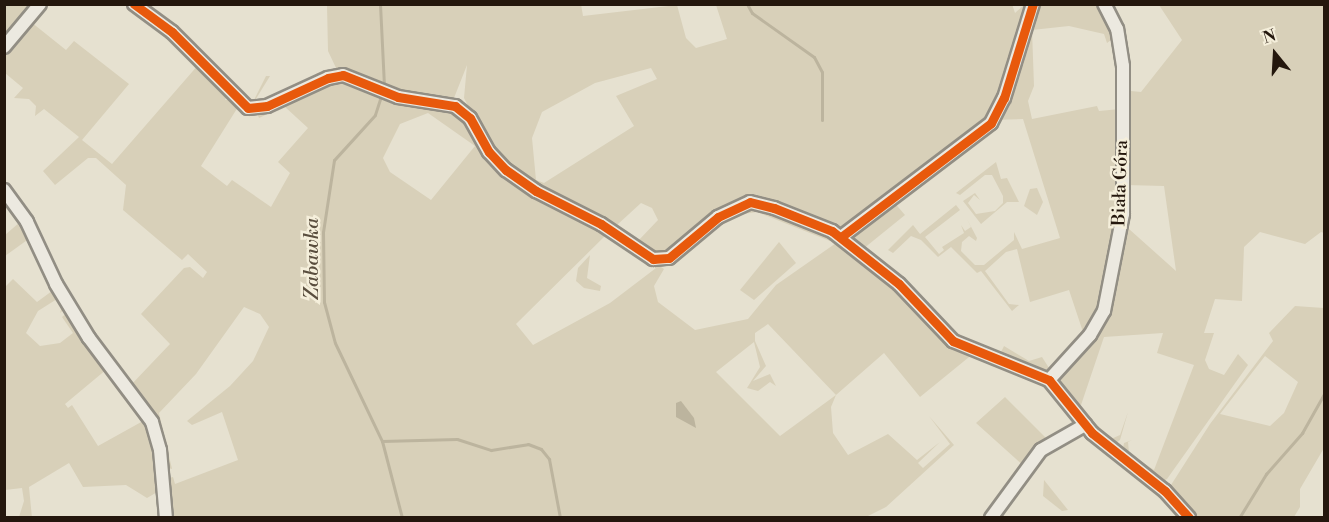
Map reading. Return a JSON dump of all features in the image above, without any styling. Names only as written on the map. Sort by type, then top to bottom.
[{"type":"street","points":[[4,47],[40,4]]},
{"type":"street","points":[[134,4],[172,32],[248,108],[267,106],[335,76],[349,76],[389,94],[446,104],[464,111],[489,152],[506,170],[536,191],[601,224],[653,259],[669,258],[718,217],[750,202],[774,208],[841,237],[899,284],[953,341],[1049,380],[1085,425],[1165,491],[1189,518]]},
{"type":"street","points":[[841,237],[991,123],[1004,98],[1033,4]]},
{"type":"street","name":"Biała Góra","points":[[1049,380],[1090,335],[1104,311],[1123,214],[1123,66],[1117,29],[1104,4]]},
{"type":"street","points":[[4,190],[27,222],[56,284],[89,339],[152,422],[160,450],[166,518]]},
{"type":"street","points":[[991,518],[1041,450],[1085,425]]},
{"type":"shaded area","points":[[581,4],[583,16],[677,5],[686,38],[696,48],[727,39],[716,5],[1012,4],[1015,13],[1024,5],[1100,5],[1114,30],[1115,37],[1107,43],[1104,34],[1069,26],[1032,30],[1034,86],[1028,101],[1032,119],[1097,106],[1099,111],[1120,109],[1120,216],[1104,300],[1092,327],[1084,335],[1069,290],[1030,302],[1017,249],[1006,252],[985,271],[1009,304],[1019,305],[1012,311],[981,271],[977,273],[951,247],[938,257],[921,240],[911,236],[893,253],[888,250],[913,225],[920,234],[956,205],[960,210],[925,237],[939,254],[944,250],[942,247],[964,233],[961,225],[965,231],[971,227],[967,219],[977,238],[976,241],[969,236],[962,242],[961,251],[975,265],[984,265],[1014,240],[1014,232],[1022,249],[1060,238],[1023,119],[989,120],[841,231],[749,200],[728,207],[671,251],[660,255],[648,252],[602,221],[595,223],[609,232],[516,324],[533,345],[610,303],[656,268],[620,240],[664,269],[654,286],[658,302],[695,330],[748,319],[776,285],[839,241],[896,285],[945,340],[974,353],[920,397],[884,353],[836,395],[831,407],[833,433],[848,455],[888,434],[917,460],[940,442],[918,463],[923,468],[950,444],[929,416],[954,445],[886,507],[866,517],[170,517],[165,482],[169,478],[173,477],[175,484],[238,460],[222,412],[192,425],[187,421],[230,386],[253,361],[269,327],[260,314],[244,307],[196,374],[159,413],[172,469],[165,467],[155,425],[130,386],[170,344],[141,314],[184,268],[190,267],[203,278],[207,272],[188,254],[182,260],[123,210],[126,185],[96,158],[88,158],[55,185],[43,171],[79,137],[44,109],[35,116],[36,106],[29,99],[14,98],[23,88],[5,73],[5,51],[46,5],[31,22],[66,50],[74,41],[129,84],[82,140],[112,164],[199,64],[228,94],[225,100],[233,99],[251,118],[238,107],[201,166],[227,186],[232,180],[271,207],[290,173],[278,162],[308,128],[284,106],[259,118],[257,113],[328,80],[353,79],[384,100],[450,107],[465,117],[479,140],[483,135],[464,98],[467,65],[454,98],[448,101],[399,95],[385,86],[345,73],[320,78],[272,101],[252,104],[266,76],[270,76],[254,102],[272,98],[320,72],[337,70],[328,51],[327,5]],"holes":[[[651,68],[657,79],[616,96],[634,126],[544,183],[536,180],[532,138],[542,112],[595,83]],[[428,113],[475,146],[431,200],[390,172],[383,158],[400,124]],[[641,203],[652,208],[658,220],[638,241],[617,225]],[[768,324],[836,395],[780,436],[716,372],[754,342],[760,367],[747,388],[758,391],[770,382],[776,386],[770,374],[753,381],[766,366],[755,341],[755,333]]]},
{"type":"shaded area","points":[[4,5],[37,5],[4,43]]},
{"type":"shaded area","points":[[1159,5],[1324,5],[1324,233],[1321,232],[1305,244],[1260,232],[1244,247],[1242,301],[1215,299],[1204,333],[1214,333],[1205,360],[1209,369],[1224,375],[1238,354],[1248,365],[1167,479],[1161,482],[1123,448],[1124,443],[1132,440],[1128,442],[1129,453],[1154,470],[1194,365],[1157,353],[1163,333],[1104,337],[1080,408],[1111,439],[1120,435],[1128,412],[1120,440],[1116,443],[1098,434],[1056,378],[1095,335],[1127,197],[1130,197],[1129,229],[1176,271],[1164,186],[1126,185],[1130,127],[1127,58],[1131,91],[1141,92],[1182,40]]},
{"type":"shaded area","points":[[996,162],[1001,179],[1007,178],[1019,202],[1007,202],[981,224],[963,201],[975,193],[980,200],[974,195],[968,203],[976,214],[995,211],[1003,203],[1003,196],[992,175],[985,175],[960,195],[956,193]]},
{"type":"shaded area","points":[[1037,188],[1043,202],[1037,215],[1024,206],[1030,189]]},
{"type":"shaded area","points":[[892,200],[905,215],[863,249],[850,241],[849,235]]},
{"type":"shaded area","points":[[9,203],[30,238],[5,256],[5,235],[20,222]]},
{"type":"shaded area","points":[[754,206],[834,238],[830,241],[757,212],[736,215],[717,226],[717,223]]},
{"type":"shaded area","points":[[779,242],[796,263],[754,300],[740,290]]},
{"type":"shaded area","points":[[590,255],[587,278],[601,286],[600,291],[584,288],[576,281],[578,268]]},
{"type":"shaded area","points":[[50,276],[66,307],[60,313],[62,307],[57,299],[38,311],[26,333],[40,346],[60,343],[73,333],[62,317],[67,313],[107,369],[65,404],[68,408],[72,405],[98,446],[143,421],[128,404],[135,402],[156,440],[159,491],[147,498],[126,485],[83,487],[69,463],[29,487],[32,518],[19,517],[24,501],[22,488],[5,490],[5,287],[13,279],[37,302],[52,291],[46,277]]},
{"type":"shaded area","points":[[1295,306],[1324,308],[1324,448],[1300,489],[1300,507],[1294,517],[1193,517],[1171,485],[1210,424],[1273,341],[1269,333]],"holes":[[[1265,356],[1298,382],[1284,413],[1270,426],[1220,414]]]},
{"type":"shaded area","points":[[1076,339],[1049,374],[1000,354],[1004,346],[1029,361],[1042,357],[1049,368]]},
{"type":"shaded area","points":[[1005,397],[1047,439],[1068,427],[1069,430],[1025,467],[976,423]]},
{"type":"shaded area","points":[[681,401],[694,418],[696,428],[676,417],[676,403]]},
{"type":"shaded area","points":[[1044,480],[1068,510],[1062,511],[1043,496]]},
{"type":"waterway","name":"Zabawka","points":[[380,4],[384,87]]},
{"type":"waterway","points":[[747,4],[752,13],[814,57],[822,72],[822,120]]},
{"type":"waterway","name":"Zabawka","points":[[382,93],[375,115],[334,160],[323,232],[324,302],[335,343],[382,441],[402,518]]},
{"type":"waterway","points":[[1239,518],[1266,474],[1302,433],[1324,394]]},
{"type":"waterway","points":[[382,441],[457,439],[491,450],[528,444],[541,449],[549,459],[560,518]]},
{"type":"cycle path","points":[[134,4],[172,32],[248,108],[267,106],[328,78],[343,75],[398,97],[455,106],[470,118],[489,152],[506,170],[536,191],[601,224],[653,259],[669,258],[718,217],[750,202],[774,208],[832,231],[899,284],[953,341],[1049,380],[1092,433],[1165,491],[1189,518]]},
{"type":"cycle path","points":[[841,237],[991,123],[1004,98],[1033,4]]}]
